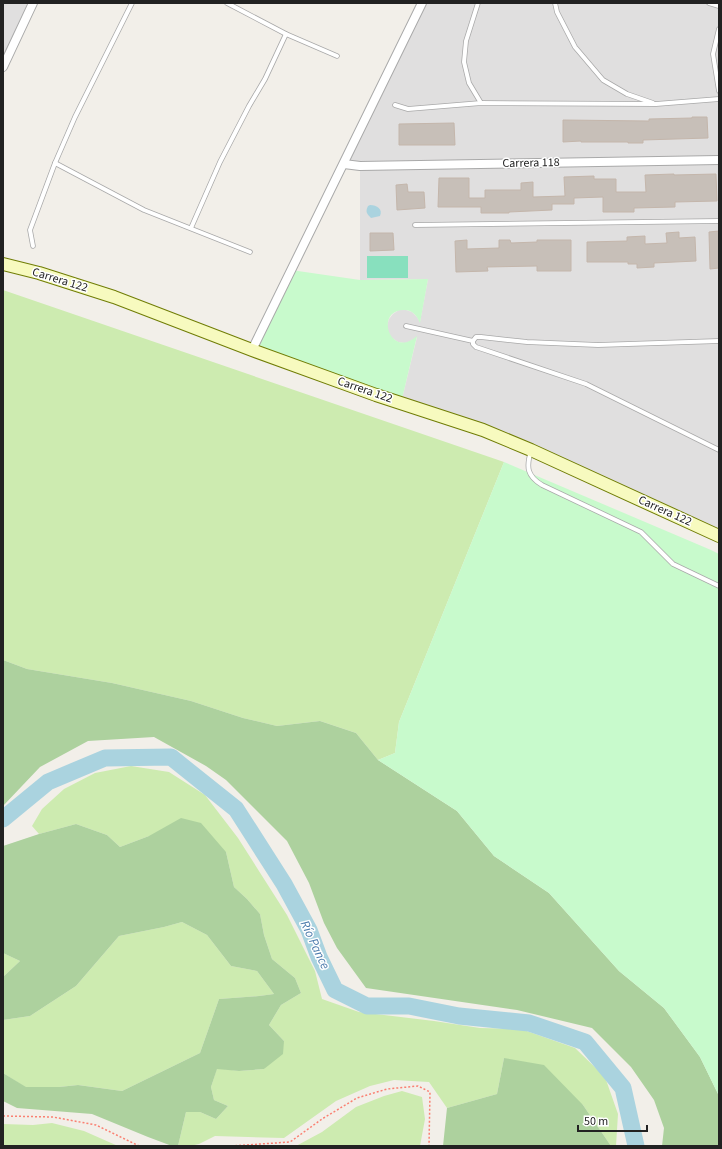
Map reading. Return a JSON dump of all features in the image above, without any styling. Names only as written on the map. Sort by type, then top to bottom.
[{"type":"street","points":[[252,350],[422,3]]},
{"type":"street","points":[[3,67],[31,5]]},
{"type":"street","name":"Carrera 118","points":[[344,164],[360,166],[719,160]]},
{"type":"street","name":"Carrera 122","points":[[3,264],[40,273],[114,297],[252,350],[376,395],[483,430],[531,450],[719,536]]},
{"type":"lane","points":[[33,246],[30,230],[55,163],[75,116],[132,3]]},
{"type":"lane","points":[[227,3],[286,34],[337,56]]},
{"type":"lane","points":[[478,3],[466,41],[464,62],[469,84],[481,103]]},
{"type":"lane","points":[[554,3],[575,47],[603,80],[627,94],[656,104]]},
{"type":"lane","points":[[710,3],[719,6]]},
{"type":"lane","points":[[719,29],[713,54],[719,91]]},
{"type":"lane","points":[[191,228],[220,162],[249,106],[265,80],[286,34]]},
{"type":"lane","points":[[395,105],[408,109],[481,103],[656,104],[719,99]]},
{"type":"lane","points":[[55,163],[144,210],[250,252]]},
{"type":"lane","points":[[415,225],[719,221]]},
{"type":"lane","points":[[406,326],[473,341]]},
{"type":"lane","points":[[473,341],[476,337],[480,337],[527,342],[598,346],[719,341]]},
{"type":"lane","points":[[473,341],[473,344],[476,347],[586,384],[719,450]]},
{"type":"lane","points":[[531,450],[527,462],[529,471],[534,480],[641,532],[673,564],[719,586]]},
{"type":"path","points":[[231,1146],[290,1142],[322,1119],[357,1098],[387,1089],[418,1086],[430,1092],[429,1146]]},
{"type":"path","points":[[3,1116],[53,1117],[96,1125],[139,1146]]},
{"type":"shaded area","points":[[3,3],[29,3],[3,67]]},
{"type":"shaded area","points":[[422,3],[719,3],[719,536],[531,450],[401,403],[417,337],[412,341],[405,343],[398,342],[388,333],[387,326],[389,319],[399,310],[412,312],[420,322],[428,279],[360,280],[360,166],[344,164]]},
{"type":"green space","points":[[367,256],[408,256],[408,278],[367,278]]},
{"type":"green space","points":[[291,270],[360,280],[428,279],[420,323],[414,314],[410,311],[404,310],[395,312],[390,317],[388,325],[389,332],[393,338],[399,342],[407,342],[417,336],[401,403],[252,350]]},
{"type":"green space","points":[[3,290],[504,462],[399,722],[395,753],[378,760],[356,733],[320,721],[277,726],[243,718],[191,701],[112,683],[27,669],[3,660]]},
{"type":"green space","points":[[504,462],[719,554],[719,1096],[700,1057],[664,1008],[619,971],[549,893],[494,856],[457,811],[378,760],[395,753],[399,722]]},
{"type":"green space","points":[[3,660],[27,669],[112,683],[191,701],[243,718],[277,726],[320,721],[356,733],[378,760],[457,811],[494,856],[549,893],[619,971],[664,1008],[700,1057],[719,1096],[719,1146],[662,1146],[664,1128],[654,1100],[631,1067],[592,1028],[517,1010],[366,988],[337,948],[324,923],[309,883],[287,841],[226,780],[206,766],[154,737],[88,741],[40,767],[3,806]]},
{"type":"green space","points":[[131,766],[169,772],[205,795],[238,838],[287,915],[315,971],[322,999],[359,1012],[480,1028],[521,1029],[575,1048],[605,1077],[618,1114],[616,1146],[611,1146],[583,1105],[504,1058],[497,1094],[447,1108],[429,1082],[394,1080],[370,1086],[336,1101],[284,1138],[215,1136],[199,1144],[178,1146],[186,1112],[200,1112],[216,1119],[228,1106],[214,1100],[211,1087],[217,1068],[239,1071],[264,1069],[284,1041],[269,1025],[281,1005],[301,993],[295,978],[272,959],[264,935],[260,914],[234,887],[226,852],[149,836],[120,847],[107,835],[76,824],[39,834],[32,826],[42,809],[64,789],[95,773]]},
{"type":"green space","points":[[181,818],[201,823],[226,852],[234,887],[260,914],[264,935],[272,959],[295,978],[301,993],[281,1005],[269,1025],[284,1041],[283,1054],[264,1069],[239,1071],[217,1069],[211,1087],[214,1100],[228,1106],[216,1119],[200,1112],[186,1112],[178,1146],[172,1146],[92,1114],[17,1108],[3,1101],[3,1073],[26,1087],[59,1087],[78,1085],[122,1091],[200,1053],[219,999],[274,994],[257,971],[231,966],[207,935],[182,922],[119,936],[76,986],[30,1016],[3,1020],[3,977],[20,961],[3,953],[3,846],[76,824],[107,835],[120,847],[149,836]]},
{"type":"green space","points":[[182,922],[207,935],[231,966],[257,971],[274,994],[219,999],[200,1053],[122,1091],[78,1085],[59,1087],[25,1087],[3,1073],[3,1020],[30,1016],[76,986],[119,936]]},
{"type":"green space","points":[[3,953],[20,961],[3,977]]},
{"type":"green space","points":[[504,1058],[544,1065],[583,1105],[611,1146],[443,1146],[447,1108],[497,1094]]},
{"type":"green space","points":[[402,1091],[422,1097],[425,1119],[420,1146],[296,1146],[322,1132],[356,1107]]},
{"type":"green space","points":[[52,1123],[84,1131],[118,1146],[3,1146],[3,1124],[33,1125]]},
{"type":"water","points":[[370,205],[380,209],[380,216],[370,217],[367,208]]},
{"type":"building","points":[[707,117],[708,138],[643,140],[643,143],[581,141],[563,142],[563,120],[649,121],[649,119]]},
{"type":"building","points":[[454,123],[455,145],[399,145],[399,124]]},
{"type":"building","points":[[716,174],[717,201],[675,202],[675,207],[634,208],[634,212],[603,212],[603,197],[574,198],[574,204],[552,204],[552,210],[509,213],[481,213],[481,207],[438,207],[439,178],[469,178],[469,198],[485,198],[485,190],[521,190],[521,183],[533,182],[533,197],[565,196],[564,177],[594,176],[594,179],[616,179],[616,192],[646,192],[645,175]]},
{"type":"building","points":[[407,184],[408,192],[424,192],[425,208],[397,210],[396,185]]},
{"type":"building","points":[[719,231],[719,268],[710,269],[709,232]]},
{"type":"building","points":[[679,232],[679,238],[695,237],[696,261],[654,263],[654,267],[637,268],[637,264],[628,264],[628,262],[587,262],[587,242],[627,241],[627,237],[645,236],[645,244],[667,243],[666,233]]},
{"type":"building","points":[[370,233],[393,233],[394,250],[370,251]]},
{"type":"building","points":[[467,240],[467,249],[499,248],[499,240],[510,240],[511,243],[537,242],[537,240],[571,240],[571,271],[537,271],[537,266],[487,267],[488,271],[456,272],[455,241]]},
{"type":"waterway","name":"Río Pance","points":[[3,819],[48,782],[105,758],[171,757],[236,809],[284,884],[309,930],[319,957],[335,990],[367,1006],[409,1006],[459,1016],[529,1023],[585,1042],[623,1088],[636,1146]]}]
